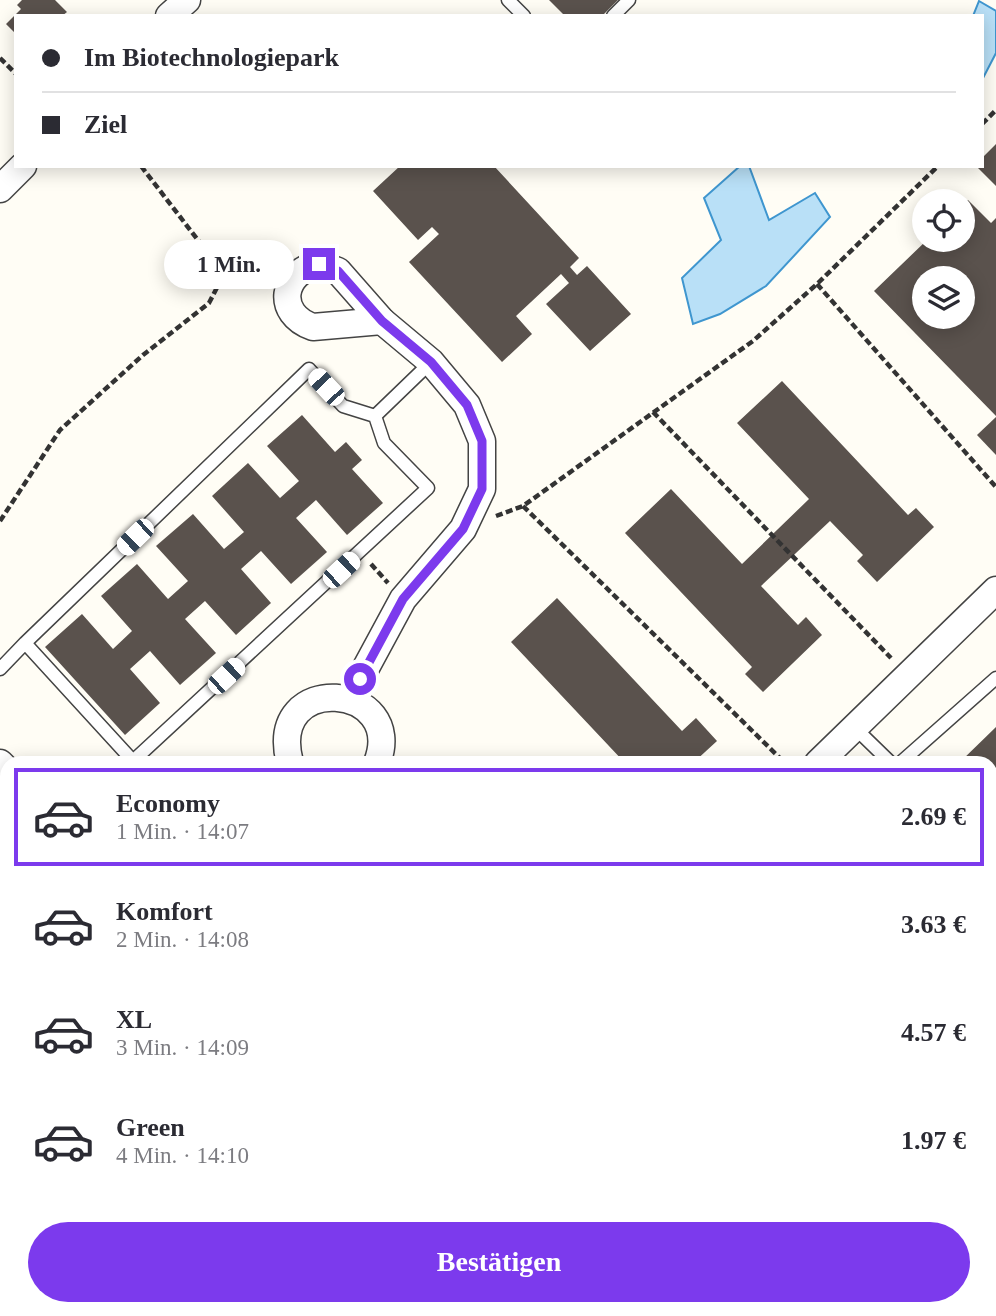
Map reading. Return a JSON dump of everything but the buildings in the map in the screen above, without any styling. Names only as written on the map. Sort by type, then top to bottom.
[{"type":"street","points":[[171,14],[187,0]]},
{"type":"street","points":[[0,189],[21,168]]},
{"type":"street","points":[[349,699],[403,599],[463,529],[482,489],[482,441],[467,405],[431,362],[382,321],[338,271],[319,264],[308,266],[292,279],[288,299],[290,309],[304,323],[324,327],[382,321]]},
{"type":"street","points":[[825,756],[996,590]]},
{"type":"street","points":[[288,756],[287,732],[294,718],[304,706],[318,699],[334,696],[361,705],[371,715],[382,740],[379,756]]},
{"type":"lane","points":[[508,0],[522,14]]},
{"type":"lane","points":[[615,14],[629,0]]},
{"type":"lane","points":[[375,416],[431,362]]},
{"type":"lane","points":[[0,668],[309,369],[343,406],[375,416]]},
{"type":"lane","points":[[138,756],[428,488],[384,443],[375,416]]},
{"type":"lane","points":[[25,643],[128,756]]},
{"type":"lane","points":[[908,756],[996,678]]},
{"type":"lane","points":[[855,728],[884,756]]},
{"type":"path","points":[[0,58],[14,72]]},
{"type":"path","points":[[143,168],[224,274],[292,279]]},
{"type":"path","points":[[463,529],[523,506],[753,341],[817,284],[936,168]]},
{"type":"path","points":[[0,521],[60,430],[143,355],[209,303],[224,274]]},
{"type":"path","points":[[817,284],[996,487]]},
{"type":"path","points":[[653,412],[909,676]]},
{"type":"path","points":[[523,506],[778,756]]},
{"type":"path","points":[[360,552],[403,599]]},
{"type":"water","points":[[979,1],[996,11],[996,53],[984,76],[984,14],[974,14]]},
{"type":"water","points":[[738,168],[750,168],[769,220],[815,193],[830,217],[766,286],[720,314],[693,324],[682,278],[721,240],[704,198]]},
{"type":"route","points":[[319,264],[338,271],[382,321],[431,362],[467,405],[482,441],[482,489],[463,529],[403,599],[360,679]]}]
